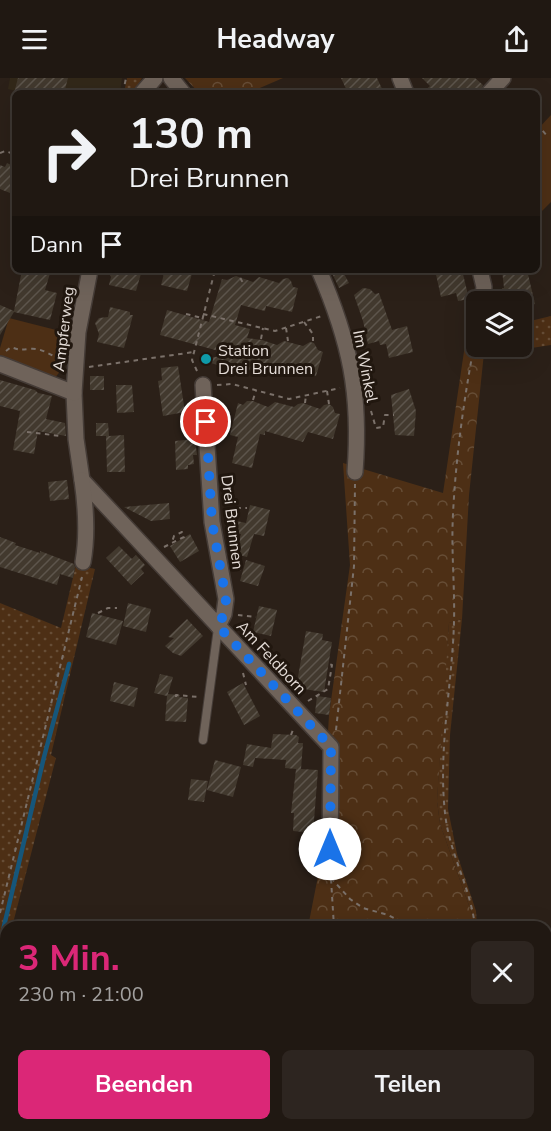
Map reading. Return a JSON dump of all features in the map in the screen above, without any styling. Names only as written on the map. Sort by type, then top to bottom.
[{"type":"street","points":[[144,90],[154,78]]},
{"type":"street","points":[[171,78],[181,90]]},
{"type":"street","points":[[492,90],[503,78]]},
{"type":"street","name":"Ampferweg","points":[[74,393],[78,333],[89,273]]},
{"type":"street","name":"Im Winkel","points":[[320,273],[344,338],[355,386],[357,410],[355,472]]},
{"type":"street","points":[[481,273],[483,291]]},
{"type":"street","points":[[3,357],[74,393],[76,439],[87,514],[83,562]]},
{"type":"street","name":"Drei Brunnen","points":[[203,385],[212,522],[226,599],[224,614],[218,626]]},
{"type":"street","name":"Am Feldborn","points":[[82,480],[331,747]]},
{"type":"street","points":[[331,747],[331,871]]},
{"type":"lane","points":[[203,740],[218,626]]},
{"type":"path","points":[[540,128],[548,137]]},
{"type":"path","points":[[0,153],[5,151],[11,153]]},
{"type":"path","points":[[214,273],[192,360],[203,385],[232,384],[289,399],[333,390]]},
{"type":"path","points":[[238,273],[243,283]]},
{"type":"path","points":[[262,273],[263,277]]},
{"type":"path","points":[[286,273],[289,278]]},
{"type":"path","points":[[186,314],[202,318]]},
{"type":"path","points":[[203,314],[275,332],[320,316]]},
{"type":"path","points":[[304,322],[313,334],[313,342]]},
{"type":"path","points":[[261,339],[263,328]]},
{"type":"path","points":[[286,328],[288,341]]},
{"type":"path","points":[[3,357],[11,347],[22,351],[31,348],[49,353],[62,362],[89,367],[194,352]]},
{"type":"path","points":[[472,357],[464,399],[453,516],[454,622],[443,780],[445,814],[451,842],[475,921]]},
{"type":"path","points":[[253,400],[256,390]]},
{"type":"path","points":[[327,391],[329,404]]},
{"type":"path","points":[[304,403],[306,395]]},
{"type":"path","points":[[280,402],[281,397]]},
{"type":"path","points":[[357,410],[371,410],[376,428],[383,427],[385,416],[394,415]]},
{"type":"path","points":[[27,432],[76,439]]},
{"type":"path","points":[[331,747],[336,727],[354,566],[355,472]]},
{"type":"path","points":[[212,522],[228,522],[237,508],[247,508]]},
{"type":"path","points":[[0,913],[38,751],[82,585],[83,562]]},
{"type":"path","points":[[98,613],[108,608],[117,608]]},
{"type":"path","points":[[238,615],[256,617]]},
{"type":"path","points":[[296,709],[328,689],[332,665],[329,664]]},
{"type":"path","points":[[176,697],[176,695],[208,698]]},
{"type":"path","points":[[331,871],[334,921]]},
{"type":"path","points":[[331,871],[350,899],[363,908],[400,921]]},
{"type":"shaded area","points":[[10,78],[122,78],[120,90],[8,89]]},
{"type":"green space","points":[[127,78],[142,78],[135,90],[125,90]]},
{"type":"green space","points":[[185,78],[283,78],[255,90],[196,90]]},
{"type":"green space","points":[[551,115],[551,202],[541,212],[540,208],[540,127]]},
{"type":"green space","points":[[551,316],[551,345],[532,348],[532,321]]},
{"type":"green space","points":[[9,318],[64,332],[62,369],[54,379],[0,355]]},
{"type":"green space","points":[[466,338],[466,357],[484,357],[469,495],[462,619],[449,623],[437,801],[440,824],[473,921],[309,921],[320,866],[329,715],[350,565],[343,463],[443,493]]},
{"type":"green space","points":[[76,565],[95,569],[51,755],[56,758],[14,921],[0,921],[0,603],[61,628]]},
{"type":"green space","points":[[462,619],[450,735],[448,809],[457,854],[476,911],[477,921],[473,921],[440,824],[437,801],[449,623]]},
{"type":"building","points":[[18,78],[68,78],[65,90],[15,90]]},
{"type":"building","points":[[341,78],[377,78],[383,90],[347,90]]},
{"type":"building","points":[[422,78],[475,78],[483,85],[481,90],[425,90],[430,86]]},
{"type":"building","points":[[7,163],[12,166],[12,194],[0,189],[0,165],[5,167]]},
{"type":"building","points":[[21,273],[50,273],[45,290],[57,293],[50,320],[14,312],[0,335],[0,305],[14,311]]},
{"type":"building","points":[[109,273],[141,273],[136,291],[109,285],[111,277]]},
{"type":"building","points":[[164,273],[192,273],[187,291],[161,285]]},
{"type":"building","points":[[332,273],[344,273],[349,283],[339,288]]},
{"type":"building","points":[[436,273],[463,273],[467,291],[466,300],[458,301],[456,293],[441,297]]},
{"type":"building","points":[[502,273],[528,273],[532,291],[503,291],[502,288],[504,288]]},
{"type":"building","points":[[236,276],[253,282],[259,277],[279,283],[288,278],[293,287],[298,288],[292,312],[266,306],[265,311],[241,305],[235,325],[250,329],[247,338],[277,345],[284,341],[303,346],[310,342],[314,343],[318,350],[323,352],[316,376],[291,369],[289,374],[265,368],[264,374],[240,368],[239,371],[200,360],[230,354],[160,335],[167,310],[209,322],[222,279],[227,280]]},
{"type":"building","points":[[363,288],[370,289],[375,294],[379,293],[392,330],[407,326],[413,352],[389,358],[386,344],[380,345],[379,341],[368,344],[354,295]]},
{"type":"building","points":[[110,307],[130,312],[130,315],[133,315],[124,348],[97,342],[99,334],[95,323],[99,318],[108,317]]},
{"type":"building","points":[[178,366],[185,412],[163,416],[158,381],[162,380],[161,368]]},
{"type":"building","points":[[90,376],[104,376],[104,390],[90,390]]},
{"type":"building","points":[[0,380],[52,396],[46,419],[65,423],[66,436],[38,431],[34,454],[13,450],[20,411],[0,406]]},
{"type":"building","points":[[116,385],[132,385],[134,412],[117,413]]},
{"type":"building","points":[[409,389],[416,411],[414,436],[395,435],[391,395]]},
{"type":"building","points":[[247,401],[268,407],[275,402],[294,407],[303,403],[320,409],[329,404],[335,413],[340,414],[333,439],[308,432],[303,442],[265,431],[265,435],[260,434],[252,468],[232,463],[238,437],[230,435],[238,403],[243,405]]},
{"type":"building","points":[[96,423],[108,423],[109,436],[124,435],[125,472],[107,472],[106,436],[96,436]]},
{"type":"building","points":[[195,439],[197,455],[193,455],[194,464],[188,465],[188,469],[176,470],[175,441]]},
{"type":"building","points":[[67,480],[69,499],[50,501],[48,482]]},
{"type":"building","points":[[169,503],[170,519],[151,521],[124,507]]},
{"type":"building","points":[[250,505],[270,510],[264,536],[254,534],[247,557],[235,554],[241,534],[230,532],[232,520],[246,523]]},
{"type":"building","points":[[190,534],[199,551],[180,562],[170,546]]},
{"type":"building","points":[[0,537],[16,543],[15,545],[40,553],[40,551],[74,564],[73,578],[60,574],[57,585],[0,567]]},
{"type":"building","points":[[119,546],[132,559],[136,555],[145,565],[141,569],[144,573],[131,585],[106,558]]},
{"type":"building","points":[[246,560],[265,566],[258,586],[240,581]]},
{"type":"building","points":[[128,603],[151,609],[146,632],[123,626]]},
{"type":"building","points":[[259,606],[277,610],[271,636],[253,632]]},
{"type":"building","points":[[92,613],[123,621],[116,645],[86,637]]},
{"type":"building","points":[[187,619],[203,636],[181,656],[165,646],[174,638],[168,637]]},
{"type":"building","points":[[306,631],[323,634],[322,640],[332,642],[324,692],[296,688]]},
{"type":"building","points":[[160,674],[173,677],[168,694],[188,698],[186,722],[165,721],[167,696],[154,693]]},
{"type":"building","points":[[114,682],[138,688],[134,707],[110,701]]},
{"type":"building","points":[[243,683],[260,716],[244,725],[227,692]]},
{"type":"building","points":[[317,696],[331,698],[329,715],[315,713]]},
{"type":"building","points":[[273,734],[299,737],[298,743],[303,743],[301,769],[318,770],[313,833],[293,831],[294,813],[291,813],[296,769],[285,768],[286,760],[255,758],[253,767],[243,765],[247,744],[271,748]]},
{"type":"building","points":[[215,760],[241,767],[233,797],[207,790]]},
{"type":"building","points":[[191,779],[208,781],[204,802],[188,800]]},
{"type":"building","points":[[309,838],[320,839],[319,860],[308,860]]},
{"type":"waterway","points":[[5,921],[44,757],[69,664]]},
{"type":"place","name":"Station Drei Brunnen","points":[[206,359]]},
{"type":"route","points":[[206,422],[212,522],[226,599],[224,614],[218,626],[331,747],[330,849]]}]
